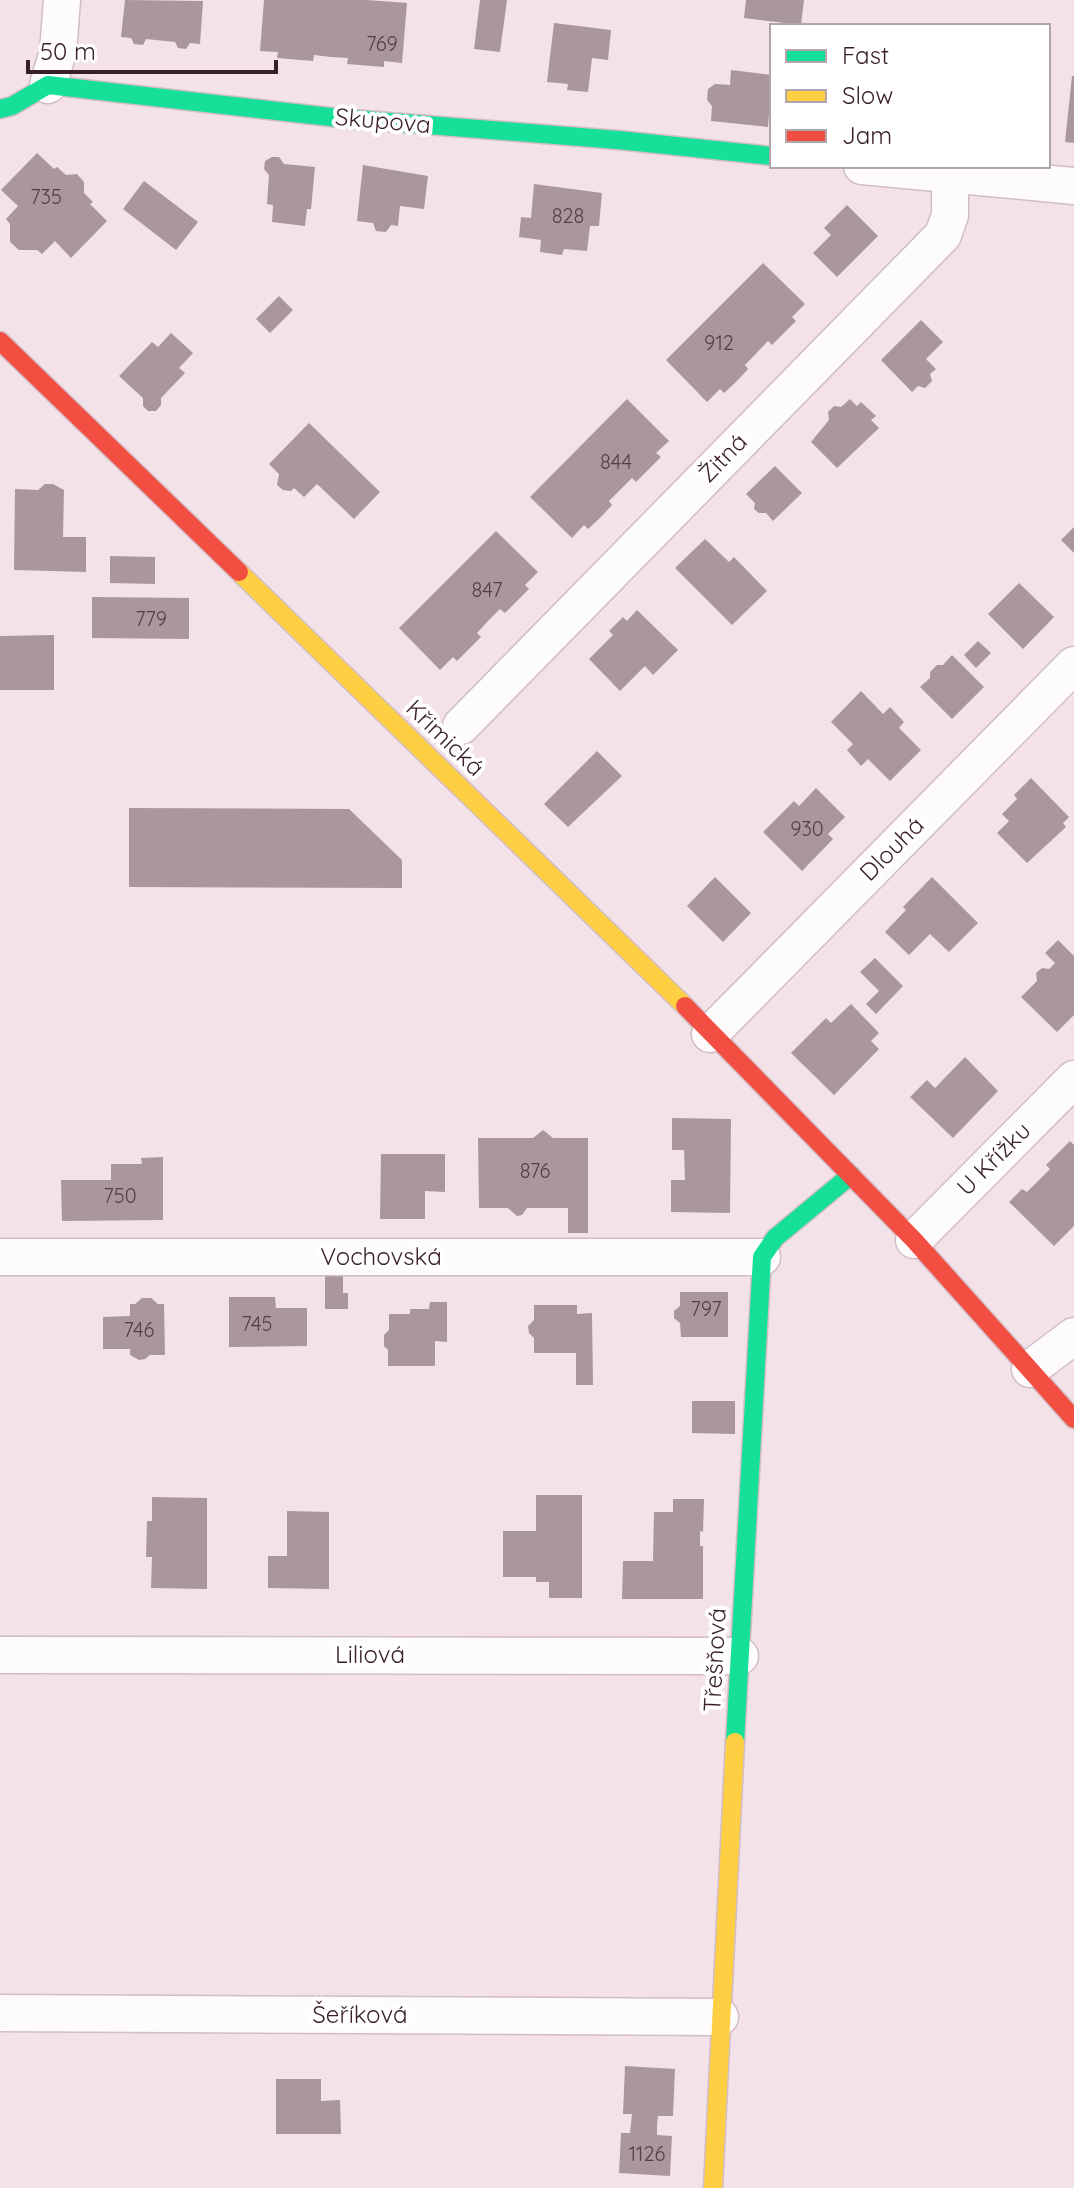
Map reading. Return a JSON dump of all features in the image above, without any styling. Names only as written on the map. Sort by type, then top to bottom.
[{"type":"street","points":[[0,109],[12,106],[48,85],[58,52],[62,0]]},
{"type":"street","name":"Skupova","points":[[48,85],[339,118],[618,140],[770,156]]},
{"type":"street","points":[[882,168],[1074,186]]},
{"type":"street","name":"Žitná","points":[[461,726],[943,235],[950,215],[950,175]]},
{"type":"street","name":"Křimická","points":[[0,341],[635,955],[710,1034],[760,1079],[914,1240],[1074,1419]]},
{"type":"street","name":"Dlouhá","points":[[710,1034],[1074,665]]},
{"type":"street","name":"U Křížku","points":[[914,1240],[1074,1079]]},
{"type":"street","points":[[762,1257],[775,1238],[851,1175]]},
{"type":"street","name":"Vochovská","points":[[0,1257],[762,1257]]},
{"type":"street","name":"Třešňová","points":[[713,2188],[762,1257]]},
{"type":"street","points":[[1030,1369],[1074,1336]]},
{"type":"street","name":"Liliová","points":[[0,1655],[740,1656]]},
{"type":"street","name":"Šeříková","points":[[0,2013],[720,2017]]},
{"type":"building","points":[[125,0],[203,1],[200,44],[190,43],[186,49],[178,48],[175,42],[146,39],[143,45],[134,44],[131,38],[121,37]]},
{"type":"building","points":[[264,0],[407,3],[402,63],[384,61],[384,67],[347,64],[348,58],[314,55],[313,61],[277,58],[278,52],[260,51]]},
{"type":"building","points":[[480,0],[507,0],[500,52],[474,49]]},
{"type":"building","points":[[746,0],[804,0],[801,24],[744,18]]},
{"type":"building","points":[[554,23],[611,30],[608,60],[592,58],[588,92],[567,90],[568,84],[547,82]]},
{"type":"building","points":[[731,70],[770,75],[768,127],[711,121],[708,89],[715,84],[730,85]]},
{"type":"building","points":[[1074,76],[1074,143],[1065,142]]},
{"type":"building","points":[[37,153],[54,169],[57,167],[66,175],[77,174],[84,182],[84,193],[93,202],[90,204],[107,221],[71,258],[55,241],[42,254],[37,250],[19,250],[10,242],[10,224],[6,219],[18,206],[1,190]]},
{"type":"building","points":[[279,157],[284,164],[315,167],[311,209],[307,209],[305,226],[272,222],[273,205],[267,204],[269,175],[264,169],[265,161]]},
{"type":"building","points":[[363,165],[428,176],[424,209],[400,206],[398,226],[391,225],[386,232],[376,231],[373,223],[357,221]]},
{"type":"building","points":[[144,181],[198,222],[176,250],[123,209]]},
{"type":"building","points":[[534,184],[602,193],[599,226],[590,226],[587,251],[564,249],[562,255],[540,252],[541,240],[519,237],[521,217],[531,218]]},
{"type":"building","points":[[847,205],[878,236],[837,277],[813,253],[831,235],[824,228]]},
{"type":"building","points":[[763,263],[805,304],[792,317],[796,321],[772,345],[768,341],[745,365],[748,369],[737,381],[724,393],[720,389],[707,402],[666,360]]},
{"type":"building","points":[[279,296],[293,310],[270,333],[256,319]]},
{"type":"building","points":[[921,320],[943,342],[926,359],[936,369],[930,374],[932,381],[925,388],[918,386],[912,392],[881,360]]},
{"type":"building","points":[[171,333],[193,353],[179,368],[185,373],[161,398],[161,405],[156,411],[148,411],[143,406],[143,398],[119,376],[152,342],[158,347]]},
{"type":"building","points":[[627,399],[669,441],[656,453],[661,457],[636,482],[632,478],[609,501],[612,505],[601,517],[588,529],[584,525],[572,538],[530,497]]},
{"type":"building","points":[[850,399],[857,406],[861,402],[876,416],[871,420],[879,428],[837,468],[811,442],[829,420],[828,412]]},
{"type":"building","points":[[309,423],[380,492],[354,519],[317,484],[304,497],[294,488],[291,491],[283,490],[277,485],[279,474],[269,464]]},
{"type":"building","points":[[775,466],[802,493],[773,521],[766,513],[754,509],[755,503],[746,494]]},
{"type":"building","points":[[45,484],[53,484],[64,490],[63,537],[86,537],[86,572],[14,570],[15,489],[38,490]]},
{"type":"building","points":[[1074,527],[1074,553],[1061,540]]},
{"type":"building","points":[[496,531],[538,572],[525,585],[529,589],[505,613],[500,609],[488,621],[477,633],[481,637],[457,661],[453,657],[440,670],[399,628]]},
{"type":"building","points":[[705,539],[729,562],[734,557],[767,591],[732,625],[675,568]]},
{"type":"building","points":[[110,556],[155,557],[155,584],[110,583]]},
{"type":"building","points":[[1019,583],[1054,617],[1023,649],[988,614]]},
{"type":"building","points":[[92,597],[189,598],[189,639],[92,638]]},
{"type":"building","points":[[637,610],[678,650],[653,675],[645,666],[620,691],[589,659],[613,635],[609,631],[623,617],[627,621]]},
{"type":"building","points":[[54,635],[54,690],[0,690],[0,636]]},
{"type":"building","points":[[978,641],[991,653],[976,668],[964,655]]},
{"type":"building","points":[[952,655],[984,687],[952,719],[920,687],[930,678],[930,672],[937,665],[943,665]]},
{"type":"building","points":[[861,691],[883,714],[890,707],[904,722],[899,728],[921,750],[890,781],[868,759],[861,766],[847,750],[853,744],[831,722]]},
{"type":"building","points":[[597,751],[622,776],[568,827],[544,804]]},
{"type":"building","points":[[1031,778],[1069,817],[1063,823],[1066,827],[1027,863],[997,833],[1009,821],[1002,814],[1017,799],[1014,795]]},
{"type":"building","points":[[816,788],[845,817],[828,834],[833,839],[802,871],[763,832],[794,801],[799,806]]},
{"type":"building","points":[[129,808],[349,809],[402,860],[402,888],[129,887]]},
{"type":"building","points":[[715,877],[751,913],[723,942],[687,906]]},
{"type":"building","points":[[932,877],[978,923],[949,952],[930,934],[909,955],[885,932],[906,910],[903,907]]},
{"type":"building","points":[[1058,940],[1074,956],[1074,1015],[1057,1032],[1021,997],[1037,981],[1036,973],[1042,968],[1049,969],[1055,963],[1045,953]]},
{"type":"building","points":[[875,958],[903,986],[876,1014],[866,1004],[879,991],[860,972]]},
{"type":"building","points":[[851,1004],[879,1033],[871,1041],[879,1049],[834,1095],[791,1053],[826,1018],[831,1023]]},
{"type":"building","points":[[965,1057],[998,1091],[953,1138],[910,1097],[927,1080],[935,1088]]},
{"type":"building","points":[[672,1118],[731,1119],[730,1213],[671,1212],[671,1180],[685,1180],[684,1150],[672,1150]]},
{"type":"building","points":[[543,1130],[553,1138],[588,1138],[588,1233],[568,1233],[568,1208],[527,1208],[517,1216],[508,1208],[479,1208],[478,1138],[533,1138]]},
{"type":"building","points":[[1070,1141],[1074,1145],[1074,1226],[1054,1246],[1009,1202],[1022,1189],[1027,1192],[1050,1169],[1046,1165]]},
{"type":"building","points":[[381,1154],[445,1154],[445,1192],[425,1191],[425,1219],[380,1219]]},
{"type":"building","points":[[163,1157],[163,1220],[62,1221],[61,1180],[111,1180],[111,1164],[142,1164],[141,1158]]},
{"type":"building","points":[[325,1276],[343,1276],[343,1293],[348,1293],[348,1309],[325,1309]]},
{"type":"building","points":[[680,1292],[728,1292],[728,1337],[681,1337],[680,1323],[674,1318],[674,1311],[680,1306]]},
{"type":"building","points":[[229,1297],[275,1297],[276,1308],[307,1308],[307,1346],[229,1347]]},
{"type":"building","points":[[142,1298],[164,1304],[165,1355],[150,1355],[139,1360],[130,1355],[130,1349],[103,1349],[103,1317],[130,1316],[130,1304]]},
{"type":"building","points":[[430,1302],[447,1302],[447,1342],[435,1341],[435,1366],[388,1366],[384,1335],[389,1330],[389,1314],[410,1314],[410,1309],[429,1309]]},
{"type":"building","points":[[534,1305],[577,1305],[577,1314],[592,1313],[593,1385],[576,1385],[576,1353],[534,1353],[534,1338],[528,1326],[534,1320]]},
{"type":"building","points":[[692,1401],[735,1401],[735,1434],[692,1433]]},
{"type":"building","points":[[536,1495],[582,1495],[582,1598],[549,1598],[549,1582],[536,1582],[536,1577],[503,1577],[503,1531],[536,1531]]},
{"type":"building","points":[[152,1497],[207,1498],[207,1589],[151,1588],[152,1557],[146,1557],[147,1521],[152,1521]]},
{"type":"building","points":[[673,1499],[704,1499],[703,1532],[700,1531],[703,1599],[622,1599],[623,1561],[653,1561],[654,1512],[673,1512]]},
{"type":"building","points":[[287,1511],[329,1512],[329,1589],[268,1588],[268,1556],[287,1556]]},
{"type":"building","points":[[625,2066],[675,2069],[673,2116],[658,2116],[657,2125],[657,2135],[672,2136],[670,2176],[619,2173],[621,2133],[630,2133],[632,2114],[623,2114]]},
{"type":"building","points":[[276,2079],[321,2079],[321,2101],[340,2100],[341,2134],[276,2134]]},
{"type":"traffic: fast","points":[[0,109],[12,106],[48,85],[339,118],[618,140],[770,156]]},
{"type":"traffic: fast","points":[[735,1742],[762,1257],[775,1238],[851,1175]]},
{"type":"traffic: slow","points":[[239,572],[685,1006]]},
{"type":"traffic: slow","points":[[713,2188],[735,1742]]},
{"type":"traffic: jam","points":[[0,341],[239,572]]},
{"type":"traffic: jam","points":[[685,1006],[914,1240],[1074,1419]]}]
